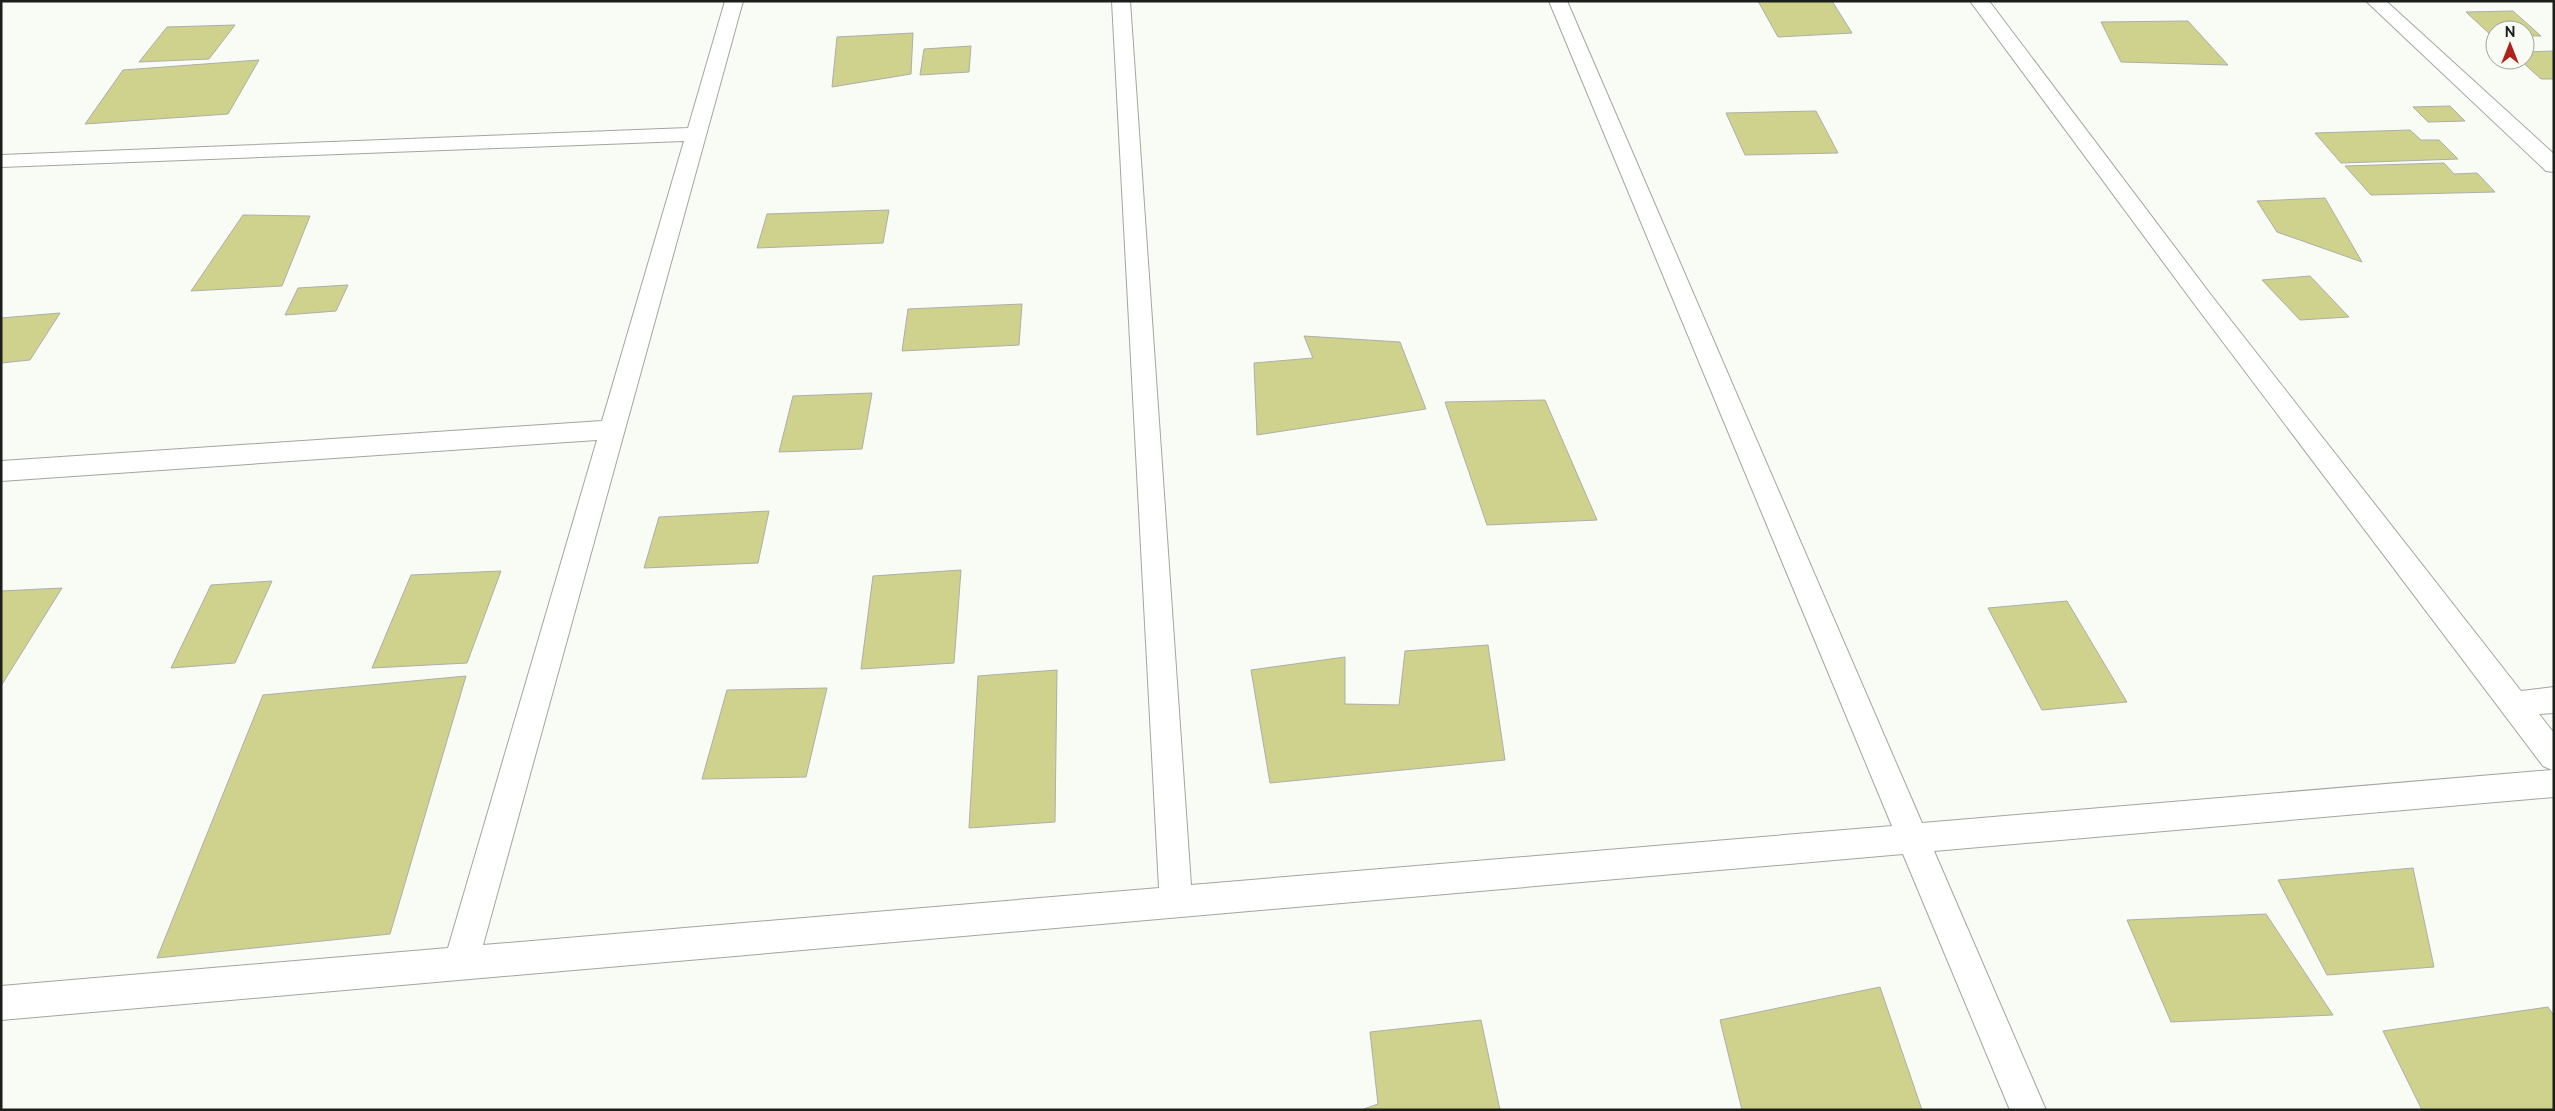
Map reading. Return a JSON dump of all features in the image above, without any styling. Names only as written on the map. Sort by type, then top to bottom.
[{"type":"street","points":[[461,963],[734,1]]},
{"type":"street","points":[[1120,1],[1176,902]]},
{"type":"street","points":[[1558,1],[2028,1110]]},
{"type":"street","points":[[1979,1],[2215,316],[2554,757]]},
{"type":"street","points":[[2375,1],[2554,166]]},
{"type":"street","points":[[1,161],[696,134]]},
{"type":"street","points":[[1,471],[612,430]]},
{"type":"street","points":[[2514,704],[2554,700]]},
{"type":"street","points":[[1,1003],[2554,783]]},
{"type":"building","points":[[1758,1],[1832,1],[1852,33],[1778,37]]},
{"type":"building","points":[[2513,11],[2523,20],[2485,20],[2485,30],[2466,12]]},
{"type":"building","points":[[2188,21],[2228,65],[2121,62],[2101,22]]},
{"type":"building","points":[[235,25],[209,59],[139,62],[167,27]]},
{"type":"building","points":[[2535,31],[2541,36],[2535,36]]},
{"type":"building","points":[[913,33],[911,74],[832,87],[837,37]]},
{"type":"building","points":[[971,46],[969,72],[920,75],[924,49]]},
{"type":"building","points":[[2554,51],[2554,79],[2541,79],[2531,70],[2535,70],[2535,52]]},
{"type":"building","points":[[259,60],[228,114],[85,124],[123,70]]},
{"type":"building","points":[[2450,106],[2465,121],[2428,122],[2413,107]]},
{"type":"building","points":[[1816,111],[1838,153],[1745,155],[1726,113]]},
{"type":"building","points":[[2410,130],[2421,140],[2439,140],[2458,159],[2341,163],[2315,133]]},
{"type":"building","points":[[2444,163],[2454,174],[2477,173],[2495,192],[2371,195],[2345,166]]},
{"type":"building","points":[[2325,198],[2362,262],[2277,232],[2257,201]]},
{"type":"building","points":[[889,210],[883,243],[757,248],[767,214]]},
{"type":"building","points":[[243,215],[310,216],[282,286],[191,291]]},
{"type":"building","points":[[2310,276],[2349,317],[2300,320],[2262,280]]},
{"type":"building","points":[[348,285],[336,311],[285,315],[298,288]]},
{"type":"building","points":[[1022,304],[1019,345],[902,351],[908,309]]},
{"type":"building","points":[[60,313],[30,360],[1,363],[1,318]]},
{"type":"building","points":[[1304,336],[1400,342],[1426,409],[1257,435],[1254,363],[1313,358]]},
{"type":"building","points":[[872,393],[862,449],[779,452],[793,396]]},
{"type":"building","points":[[1545,400],[1597,520],[1487,525],[1445,402]]},
{"type":"building","points":[[769,511],[758,563],[644,568],[659,517]]},
{"type":"building","points":[[961,570],[954,663],[861,669],[873,576]]},
{"type":"building","points":[[501,571],[467,663],[372,668],[411,575]]},
{"type":"building","points":[[272,581],[235,663],[171,668],[211,585]]},
{"type":"building","points":[[62,588],[1,686],[1,591]]},
{"type":"building","points":[[2067,601],[2127,702],[2042,710],[1988,608]]},
{"type":"building","points":[[1488,645],[1505,760],[1270,783],[1251,670],[1345,657],[1345,704],[1399,705],[1405,651]]},
{"type":"building","points":[[1057,670],[1055,822],[969,828],[978,676]]},
{"type":"building","points":[[466,676],[390,934],[157,958],[263,695]]},
{"type":"building","points":[[827,688],[806,777],[702,779],[727,690]]},
{"type":"building","points":[[2413,868],[2434,967],[2327,975],[2278,880]]},
{"type":"building","points":[[2266,914],[2333,1015],[2171,1022],[2127,920]]},
{"type":"building","points":[[1880,987],[1922,1110],[1742,1110],[1720,1020]]},
{"type":"building","points":[[2548,1007],[2554,1016],[2554,1110],[2422,1110],[2383,1031]]},
{"type":"building","points":[[1481,1020],[1500,1110],[1361,1110],[1378,1104],[1370,1032]]}]
